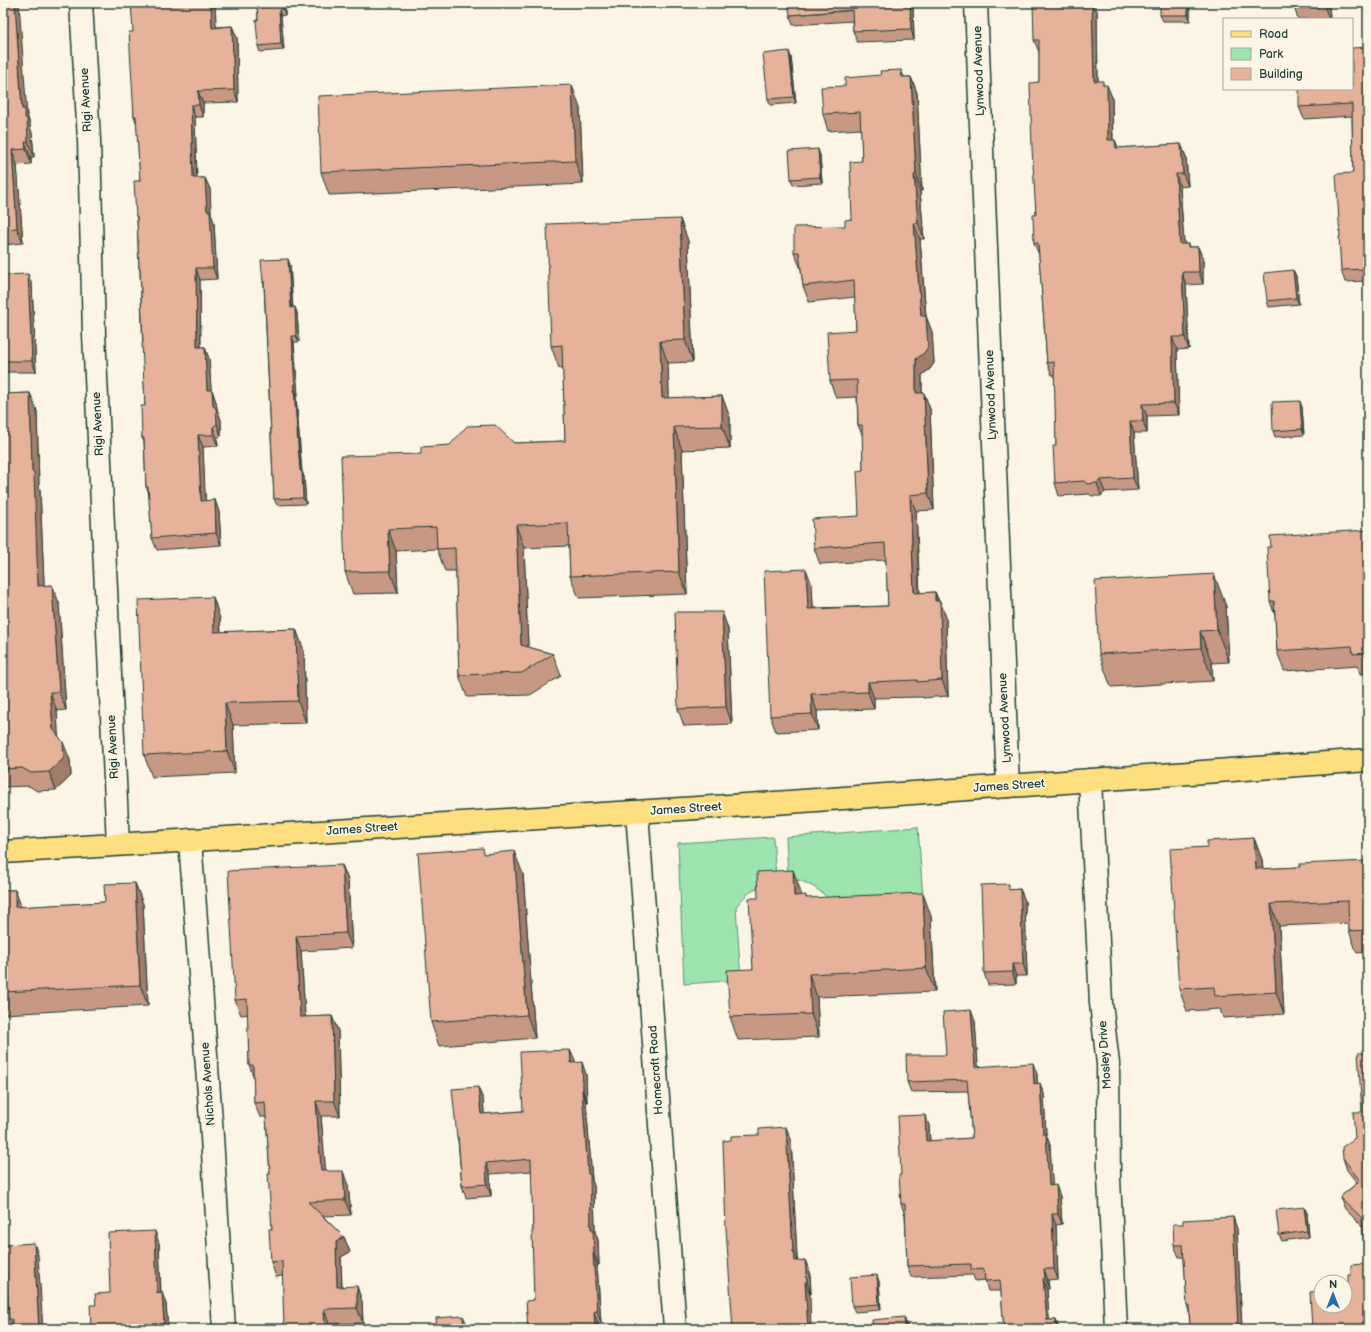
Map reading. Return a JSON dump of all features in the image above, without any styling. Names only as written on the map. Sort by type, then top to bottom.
[{"type":"main road","name":"James Street","points":[[3,852],[637,812],[1368,760]]},
{"type":"street","name":"Rigi Avenue","points":[[81,3],[89,140],[94,334],[118,844]]},
{"type":"street","name":"Lynwood Avenue","points":[[976,3],[1008,786]]},
{"type":"street","name":"Mosley Drive","points":[[1090,780],[1101,1003],[1108,1064],[1109,1178],[1116,1329]]},
{"type":"street","name":"Homecroft Road","points":[[637,812],[675,1329]]},
{"type":"street","name":"Nichols Avenue","points":[[190,840],[211,1121],[224,1329]]},
{"type":"green space","points":[[918,827],[924,913],[835,905],[814,887],[802,881],[788,878],[786,837]]},
{"type":"green space","points":[[773,837],[776,878],[759,886],[749,893],[736,907],[741,980],[684,984],[678,843]]},
{"type":"building","points":[[3,3],[15,3],[22,109],[25,109],[25,118],[27,118],[28,142],[25,142],[26,149],[12,150],[17,228],[3,229]]},
{"type":"building","points":[[131,3],[211,3],[212,28],[232,26],[234,90],[198,91],[199,105],[191,105],[193,178],[205,178],[207,211],[210,211],[213,268],[196,268],[197,347],[205,347],[207,390],[212,390],[213,406],[216,408],[217,424],[213,427],[213,435],[198,435],[201,501],[215,500],[216,533],[152,538],[148,487],[146,487],[144,438],[142,438],[141,406],[145,406],[140,268],[134,181],[140,181],[129,32],[133,32]]},
{"type":"building","points":[[257,3],[283,3],[283,9],[279,10],[281,44],[258,46],[256,20],[258,20]]},
{"type":"building","points":[[788,3],[910,3],[911,29],[853,31],[852,10],[790,15]]},
{"type":"building","points":[[1033,3],[1092,3],[1094,81],[1103,81],[1103,85],[1107,85],[1108,140],[1115,140],[1116,148],[1181,144],[1183,174],[1176,174],[1180,244],[1188,244],[1188,247],[1198,247],[1199,272],[1182,272],[1185,337],[1172,337],[1174,403],[1142,404],[1143,421],[1130,421],[1133,478],[1100,480],[1097,483],[1087,484],[1084,481],[1055,483],[1053,446],[1056,446],[1054,362],[1047,363],[1038,243],[1034,243],[1033,215],[1036,215],[1030,83],[1039,82],[1039,40],[1034,40]]},
{"type":"building","points":[[1160,3],[1188,3],[1188,15],[1160,15]]},
{"type":"building","points":[[1293,3],[1323,3],[1323,4],[1293,5]]},
{"type":"building","points":[[1368,47],[1368,269],[1341,270],[1336,174],[1353,173],[1352,104],[1299,107],[1299,90],[1353,90],[1353,48]]},
{"type":"building","points":[[789,51],[794,97],[768,99],[763,54]]},
{"type":"building","points":[[901,70],[902,77],[911,77],[916,174],[914,175],[918,223],[914,223],[921,316],[926,316],[928,347],[924,353],[916,359],[916,393],[924,393],[928,493],[910,495],[914,593],[935,592],[935,601],[940,601],[942,680],[917,682],[917,680],[868,682],[868,692],[811,694],[812,714],[770,716],[764,571],[806,569],[808,609],[888,606],[885,543],[814,548],[812,519],[859,516],[857,471],[863,470],[862,425],[858,425],[857,380],[830,381],[827,332],[856,330],[854,280],[803,286],[799,252],[794,252],[794,227],[845,226],[845,220],[852,219],[850,162],[862,161],[860,112],[823,114],[821,87],[845,86],[845,78],[881,75],[880,71]]},
{"type":"building","points":[[572,85],[575,161],[321,172],[318,96]]},
{"type":"building","points":[[818,149],[820,177],[791,179],[789,151]]},
{"type":"building","points":[[680,219],[685,340],[660,341],[662,398],[722,396],[722,426],[674,427],[679,572],[570,576],[568,523],[516,525],[521,645],[553,654],[522,673],[459,675],[455,548],[437,549],[436,527],[388,529],[390,571],[345,572],[341,456],[421,454],[421,447],[450,445],[467,426],[495,425],[514,443],[565,441],[562,345],[551,346],[547,224]]},
{"type":"building","points":[[288,259],[291,308],[295,307],[296,336],[292,336],[294,390],[300,471],[302,471],[303,498],[274,499],[264,281],[263,282],[261,260]]},
{"type":"building","points":[[1293,270],[1296,298],[1267,301],[1264,273]]},
{"type":"building","points":[[28,274],[32,361],[3,361],[3,275]]},
{"type":"building","points":[[30,393],[32,472],[34,472],[38,586],[52,585],[59,692],[50,692],[53,729],[63,742],[64,758],[49,772],[31,773],[22,768],[3,769],[3,394]]},
{"type":"building","points":[[1300,401],[1302,429],[1273,431],[1272,402]]},
{"type":"building","points":[[1368,530],[1368,653],[1353,654],[1352,646],[1277,651],[1274,601],[1270,601],[1267,547],[1271,547],[1270,536]]},
{"type":"building","points":[[1214,574],[1217,630],[1200,631],[1201,648],[1099,654],[1095,581]]},
{"type":"building","points":[[213,597],[214,632],[296,629],[298,701],[225,703],[227,751],[144,755],[138,600]]},
{"type":"building","points":[[675,612],[722,612],[726,707],[678,709]]},
{"type":"building","points":[[1254,838],[1256,869],[1300,867],[1300,864],[1368,861],[1368,930],[1349,931],[1348,901],[1271,904],[1276,992],[1215,996],[1214,987],[1179,989],[1170,849],[1207,847],[1207,841]]},
{"type":"building","points":[[483,848],[484,854],[514,851],[527,1015],[431,1022],[418,853]]},
{"type":"building","points":[[342,865],[346,933],[296,936],[300,1017],[332,1016],[334,1101],[316,1101],[321,1170],[343,1171],[345,1200],[308,1202],[344,1237],[336,1242],[337,1287],[357,1286],[357,1308],[324,1309],[325,1329],[284,1329],[282,1261],[271,1262],[269,1229],[272,1229],[268,1174],[270,1174],[265,1102],[254,1103],[253,1065],[249,1065],[247,999],[235,1000],[228,871]]},
{"type":"building","points":[[793,870],[794,896],[806,895],[806,898],[923,893],[926,968],[809,974],[811,1014],[730,1017],[727,970],[753,969],[749,898],[758,898],[757,872]]},
{"type":"building","points":[[135,883],[140,985],[3,992],[3,890],[15,890],[15,907],[105,902],[104,884]]},
{"type":"building","points":[[1009,884],[1009,890],[1020,889],[1023,964],[1012,964],[1012,972],[984,973],[981,885]]},
{"type":"building","points":[[971,1010],[975,1067],[1033,1063],[1034,1084],[1040,1083],[1043,1134],[1046,1134],[1049,1186],[1056,1185],[1058,1214],[1052,1214],[1054,1269],[1044,1269],[1045,1278],[1043,1279],[1047,1320],[1056,1320],[1056,1329],[1004,1329],[1000,1280],[985,1281],[984,1269],[971,1270],[971,1264],[907,1266],[905,1204],[901,1204],[899,1175],[901,1175],[898,1116],[925,1115],[926,1141],[972,1138],[967,1080],[907,1082],[906,1055],[946,1055],[943,1012]]},
{"type":"building","points":[[570,1050],[571,1063],[582,1062],[582,1090],[588,1174],[590,1174],[591,1229],[593,1229],[593,1254],[597,1311],[594,1312],[595,1329],[528,1329],[526,1301],[534,1300],[531,1159],[486,1163],[487,1184],[462,1186],[452,1089],[478,1087],[481,1114],[523,1111],[520,1052]]},
{"type":"building","points":[[1358,1053],[1368,1053],[1368,1329],[1363,1329],[1363,1327],[1312,1329],[1310,1292],[1313,1292],[1313,1314],[1353,1314],[1353,1274],[1351,1274],[1351,1265],[1365,1264],[1362,1218],[1340,1197],[1360,1181],[1343,1158],[1342,1147],[1355,1138],[1353,1112],[1362,1112]]},
{"type":"building","points":[[786,1127],[793,1252],[795,1261],[805,1260],[808,1329],[733,1329],[726,1229],[723,1141],[731,1140],[731,1136],[759,1135],[759,1129]]},
{"type":"building","points":[[1304,1207],[1307,1231],[1279,1235],[1276,1210]]},
{"type":"building","points":[[1233,1217],[1238,1329],[1190,1329],[1183,1245],[1174,1245],[1173,1224],[1183,1224],[1183,1220]]},
{"type":"building","points":[[155,1231],[157,1293],[162,1292],[164,1323],[156,1324],[156,1326],[150,1327],[150,1329],[91,1329],[90,1305],[96,1305],[95,1294],[110,1293],[108,1233]]},
{"type":"building","points":[[34,1243],[39,1329],[12,1329],[12,1319],[9,1319],[5,1245]]},
{"type":"building","points":[[877,1275],[879,1304],[852,1306],[850,1277]]},
{"type":"building","points":[[463,1316],[464,1329],[437,1329],[436,1318]]},
{"type":"building","points":[[904,1317],[905,1327],[940,1325],[940,1329],[873,1329],[872,1320]]}]
